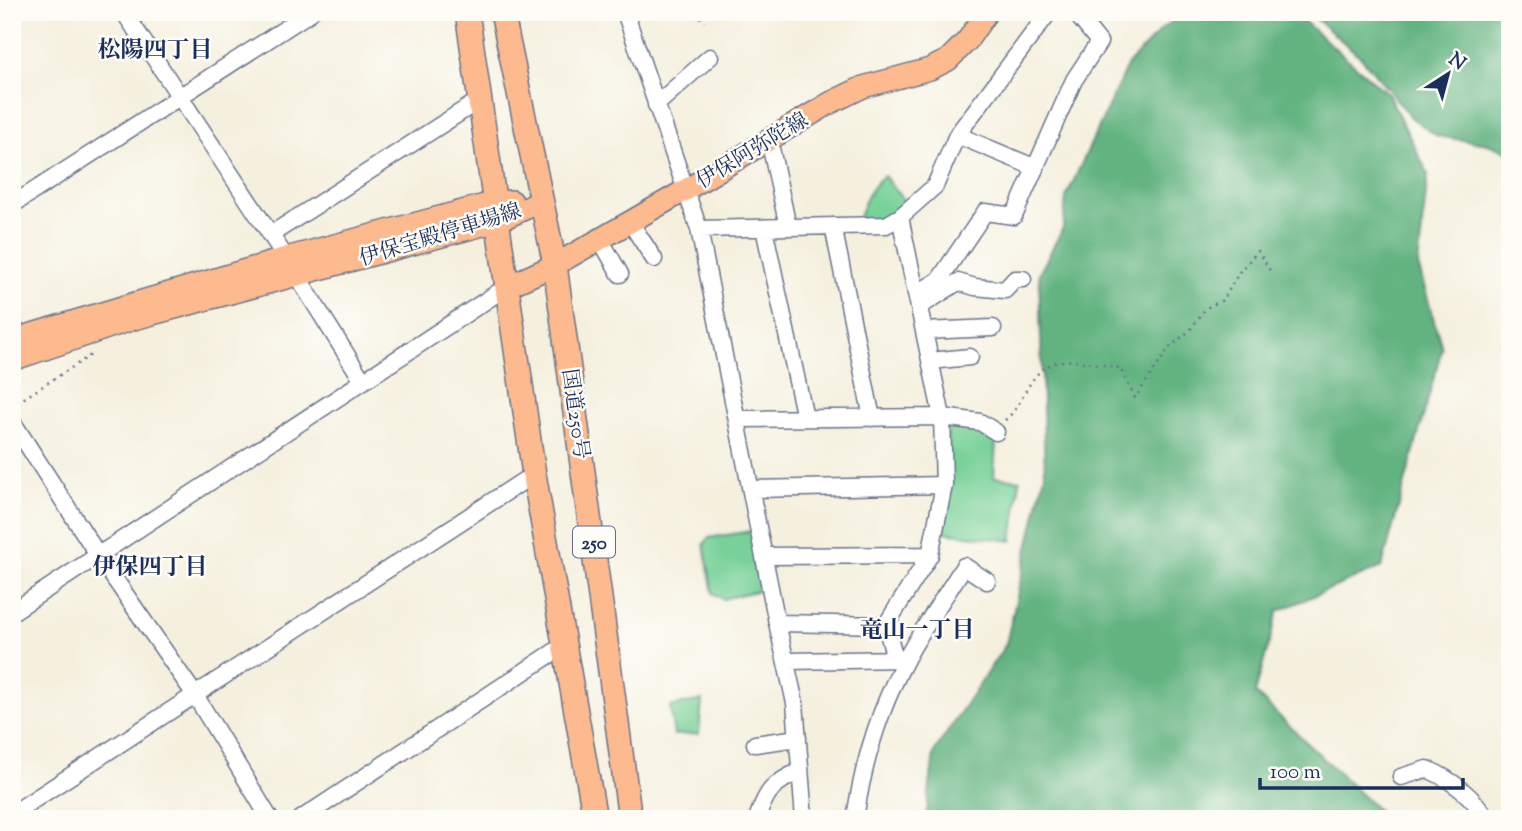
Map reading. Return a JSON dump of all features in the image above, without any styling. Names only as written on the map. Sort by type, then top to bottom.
[{"type":"highway","name":"250","points":[[467,12],[534,474],[595,819]]},
{"type":"highway","name":"国道250号","points":[[502,12],[555,265],[631,819]]},
{"type":"main road","name":"伊保阿弥陀線","points":[[508,286],[555,265],[830,103],[863,88],[930,69],[947,60],[967,41],[987,12]]},
{"type":"main road","name":"伊保宝殿停車場線","points":[[12,340],[542,201]]},
{"type":"main road","name":"伊保宝殿停車場線","points":[[12,360],[291,267]]},
{"type":"street","points":[[124,12],[271,235],[363,381]]},
{"type":"street","points":[[12,205],[311,12]]},
{"type":"street","points":[[625,12],[699,229],[795,703],[804,819]]},
{"type":"street","points":[[699,229],[886,225],[900,217],[935,186],[957,135],[1049,12]]},
{"type":"street","points":[[918,300],[939,280],[985,212],[1014,216],[1074,79],[1099,43],[1075,12]]},
{"type":"street","points":[[656,105],[710,57]]},
{"type":"street","points":[[271,235],[481,99]]},
{"type":"street","points":[[957,135],[1036,168]]},
{"type":"street","points":[[769,139],[788,227]]},
{"type":"street","points":[[886,625],[930,555],[944,485],[942,417],[900,217]]},
{"type":"street","points":[[630,222],[653,259]]},
{"type":"street","points":[[833,226],[872,418]]},
{"type":"street","points":[[764,228],[805,418]]},
{"type":"street","points":[[600,239],[620,274]]},
{"type":"street","points":[[918,300],[958,282],[1004,290],[1015,279],[1023,279]]},
{"type":"street","points":[[12,612],[508,286]]},
{"type":"street","points":[[924,331],[993,328]]},
{"type":"street","points":[[930,361],[970,357]]},
{"type":"street","points":[[737,419],[942,417],[981,422],[996,432]]},
{"type":"street","points":[[12,421],[98,555],[195,695],[270,819]]},
{"type":"street","points":[[12,814],[534,474]]},
{"type":"street","points":[[752,489],[944,485]]},
{"type":"street","points":[[765,556],[930,555]]},
{"type":"street","points":[[855,819],[861,778],[901,659],[964,566],[986,581]]},
{"type":"street","points":[[777,623],[886,625]]},
{"type":"street","points":[[886,625],[901,659]]},
{"type":"street","points":[[301,819],[566,644]]},
{"type":"street","points":[[787,661],[901,659]]},
{"type":"street","points":[[755,744],[798,738]]},
{"type":"street","points":[[1401,778],[1427,769],[1437,773],[1467,794],[1487,819]]},
{"type":"street","points":[[757,819],[765,797],[780,780],[800,771]]},
{"type":"path","points":[[695,12],[705,22]]},
{"type":"path","points":[[981,422],[1007,420],[1032,380],[1048,364],[1061,360],[1120,368],[1135,398],[1170,347],[1191,330],[1206,308],[1223,300],[1241,271],[1258,251],[1271,272]]},
{"type":"path","points":[[12,406],[91,355],[86,335]]},
{"type":"green space","points":[[1186,12],[1293,12],[1388,94],[1428,174],[1418,265],[1442,348],[1382,567],[1278,611],[1255,693],[1387,819],[926,819],[934,752],[1006,644],[1045,474],[1039,274],[1063,228],[1066,197],[1128,64],[1164,27]]},
{"type":"green space","points":[[1308,12],[1510,12],[1510,153],[1488,144],[1437,136],[1412,118],[1362,58]]},
{"type":"green space","points":[[884,176],[905,202],[884,220],[858,220],[871,190]]},
{"type":"green space","points":[[947,425],[974,426],[996,440],[994,477],[1020,480],[1012,541],[943,532],[949,504]]},
{"type":"green space","points":[[751,531],[757,536],[767,579],[760,590],[723,599],[713,593],[704,544],[709,538]]},
{"type":"green space","points":[[702,700],[699,734],[674,735],[670,707]]},
{"type":"district","name":"松陽四丁目","points":[[155,49]]},
{"type":"district","name":"伊保四丁目","points":[[150,566]]},
{"type":"district","name":"竜山一丁目","points":[[917,629]]}]
